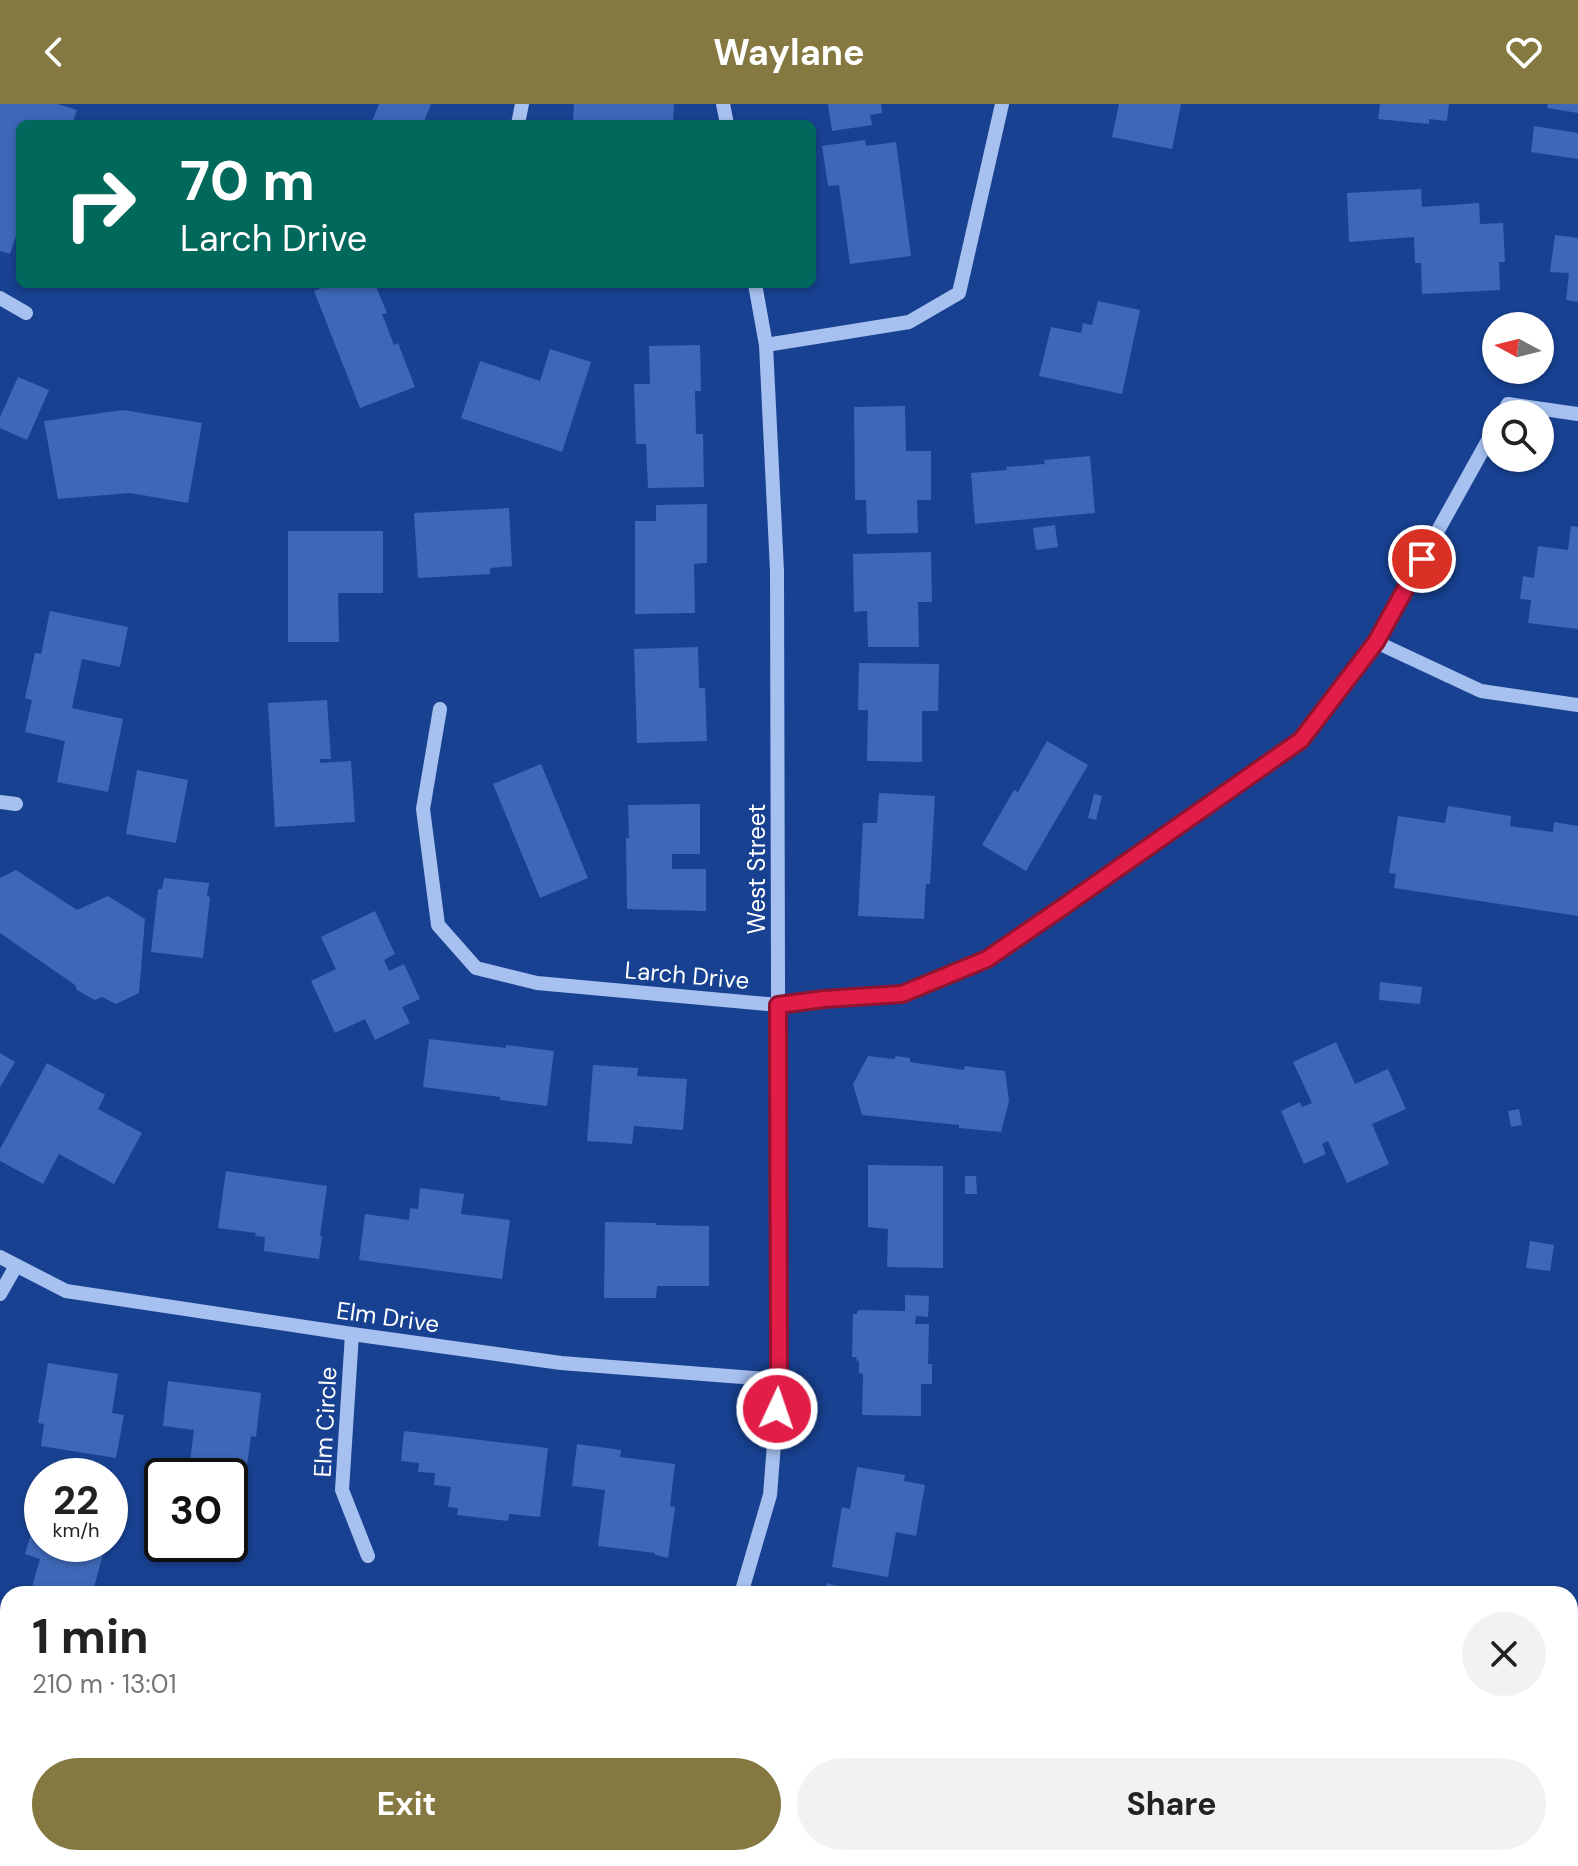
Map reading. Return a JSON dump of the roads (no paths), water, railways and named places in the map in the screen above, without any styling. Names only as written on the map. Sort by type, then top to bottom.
[{"type":"street","points":[[766,345],[909,322],[959,293],[1002,104]]},
{"type":"street","name":"West Street","points":[[743,1586],[770,1495],[779,1380],[777,571],[766,345],[756,288]]},
{"type":"street","points":[[0,298],[26,313]]},
{"type":"street","points":[[1554,411],[1578,414]]},
{"type":"street","name":"Larch Drive","points":[[440,709],[423,809],[438,925],[476,968],[537,983],[778,1005],[902,994],[987,959],[1301,740],[1376,642],[1482,451]]},
{"type":"street","points":[[1376,642],[1481,691],[1578,705]]},
{"type":"street","points":[[0,802],[16,804]]},
{"type":"street","name":"Elm Drive","points":[[0,1257],[66,1291],[561,1363],[779,1380]]},
{"type":"street","points":[[0,1294],[16,1266]]},
{"type":"street","name":"Elm Circle","points":[[352,1334],[342,1490],[368,1556]]}]
